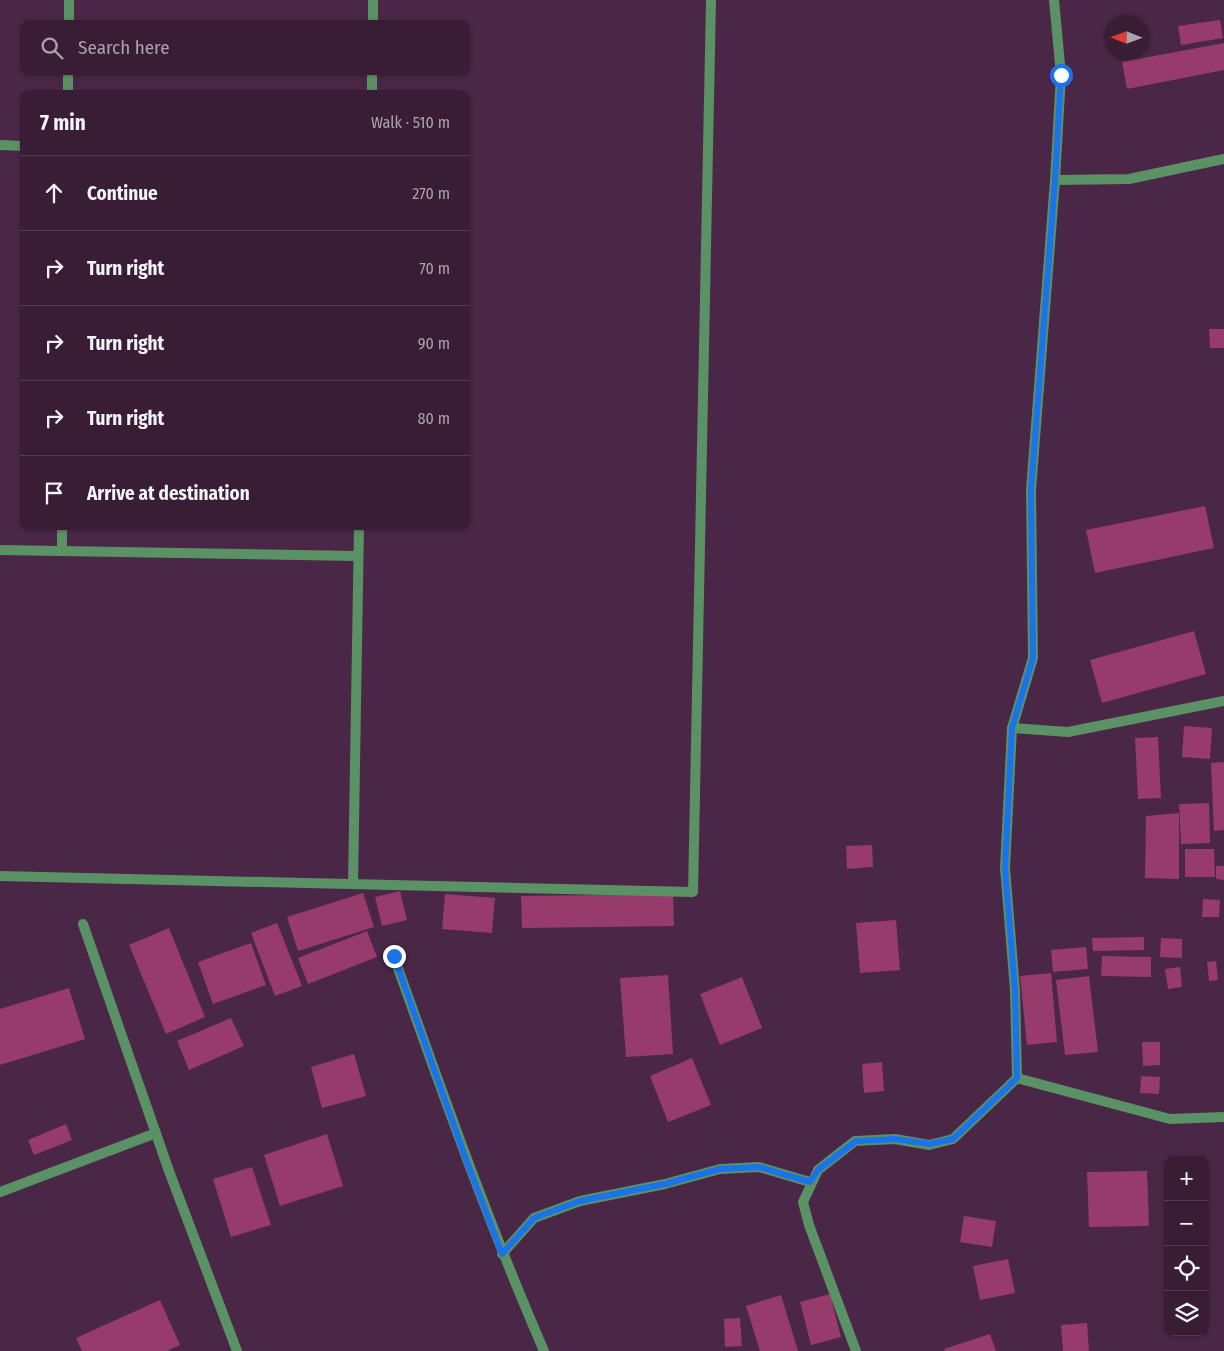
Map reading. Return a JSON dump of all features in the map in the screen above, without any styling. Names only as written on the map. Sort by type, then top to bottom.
[{"type":"street","points":[[69,0],[69,20]]},
{"type":"street","points":[[373,0],[373,20]]},
{"type":"street","points":[[0,876],[693,892],[711,0]]},
{"type":"street","points":[[856,1351],[809,1225],[803,1202],[810,1182],[818,1170],[856,1141],[895,1139],[930,1144],[953,1139],[1017,1078],[1015,990],[1005,868],[1012,728],[1033,658],[1031,490],[1055,180],[1061,75],[1054,0]]},
{"type":"street","points":[[68,75],[68,90]]},
{"type":"street","points":[[372,75],[372,90]]},
{"type":"street","points":[[0,145],[20,146]]},
{"type":"street","points":[[1055,180],[1129,179],[1224,159]]},
{"type":"street","points":[[62,530],[62,552]]},
{"type":"street","points":[[353,884],[358,530]]},
{"type":"street","points":[[0,550],[358,556]]},
{"type":"street","points":[[1012,728],[1068,732],[1224,701]]},
{"type":"street","points":[[83,924],[156,1133],[237,1351]]},
{"type":"street","points":[[394,956],[464,1154],[502,1254],[544,1351]]},
{"type":"street","points":[[1017,1078],[1170,1119],[1224,1117]]},
{"type":"street","points":[[0,1192],[156,1133]]},
{"type":"street","points":[[502,1254],[534,1218],[580,1201],[665,1184],[720,1169],[759,1167],[810,1182]]},
{"type":"building","points":[[1220,20],[1223,38],[1181,45],[1178,26]]},
{"type":"building","points":[[1224,43],[1224,70],[1127,89],[1122,62],[1149,60],[1149,57]]},
{"type":"building","points":[[1209,329],[1224,329],[1224,348],[1210,348]]},
{"type":"building","points":[[1205,506],[1214,548],[1095,573],[1086,530]]},
{"type":"building","points":[[1194,631],[1206,674],[1102,703],[1090,660]]},
{"type":"building","points":[[1184,726],[1212,728],[1210,759],[1182,757]]},
{"type":"building","points":[[1158,737],[1161,798],[1138,799],[1135,738]]},
{"type":"building","points":[[1224,762],[1224,830],[1214,831],[1211,763]]},
{"type":"building","points":[[1209,803],[1210,843],[1181,844],[1179,804]]},
{"type":"building","points":[[1179,813],[1179,879],[1145,878],[1146,816]]},
{"type":"building","points":[[872,845],[873,867],[847,869],[846,846]]},
{"type":"building","points":[[1185,849],[1214,849],[1215,877],[1185,877]]},
{"type":"building","points":[[1216,866],[1224,866],[1224,880],[1216,879]]},
{"type":"building","points":[[400,891],[407,920],[382,926],[375,897]]},
{"type":"building","points":[[363,893],[374,927],[298,951],[287,917]]},
{"type":"building","points":[[445,894],[495,898],[492,933],[442,929]]},
{"type":"building","points":[[673,894],[674,926],[522,928],[521,896]]},
{"type":"building","points":[[1203,899],[1220,900],[1219,917],[1202,917]]},
{"type":"building","points":[[896,920],[900,970],[860,973],[856,923]]},
{"type":"building","points":[[277,923],[302,986],[275,996],[251,933]]},
{"type":"building","points":[[169,928],[205,1017],[166,1034],[129,945]]},
{"type":"building","points":[[367,931],[377,957],[308,984],[298,958]]},
{"type":"building","points":[[1144,937],[1144,950],[1093,951],[1092,938]]},
{"type":"building","points":[[1161,938],[1182,939],[1182,958],[1160,957]]},
{"type":"building","points":[[251,943],[266,985],[213,1004],[198,962]]},
{"type":"building","points":[[1086,947],[1088,969],[1053,972],[1051,950]]},
{"type":"building","points":[[1102,956],[1151,957],[1151,977],[1101,976]]},
{"type":"building","points":[[1216,961],[1218,980],[1209,981],[1207,962]]},
{"type":"building","points":[[1180,967],[1182,987],[1168,989],[1165,969]]},
{"type":"building","points":[[1051,973],[1057,1042],[1027,1045],[1020,976]]},
{"type":"building","points":[[668,975],[673,1054],[626,1057],[620,978]]},
{"type":"building","points":[[1089,976],[1098,1052],[1065,1055],[1056,980]]},
{"type":"building","points":[[742,977],[762,1028],[720,1045],[700,994]]},
{"type":"building","points":[[69,988],[85,1039],[0,1065],[0,1009]]},
{"type":"building","points":[[231,1018],[244,1046],[189,1070],[177,1041]]},
{"type":"building","points":[[1142,1042],[1160,1042],[1160,1065],[1143,1066]]},
{"type":"building","points":[[354,1054],[366,1096],[322,1108],[311,1067]]},
{"type":"building","points":[[692,1058],[711,1105],[668,1122],[650,1076]]},
{"type":"building","points":[[882,1062],[884,1091],[864,1093],[862,1064]]},
{"type":"building","points":[[1141,1076],[1160,1077],[1159,1094],[1140,1093]]},
{"type":"building","points":[[66,1124],[72,1140],[34,1155],[28,1140]]},
{"type":"building","points":[[327,1134],[343,1186],[280,1206],[264,1155]]},
{"type":"building","points":[[252,1167],[271,1225],[231,1237],[213,1179]]},
{"type":"building","points":[[1147,1171],[1149,1226],[1089,1227],[1087,1172]]},
{"type":"building","points":[[964,1216],[996,1221],[992,1247],[960,1242]]},
{"type":"building","points":[[1008,1259],[1015,1293],[980,1300],[973,1266]]},
{"type":"building","points":[[830,1294],[841,1337],[811,1345],[800,1302]]},
{"type":"building","points":[[781,1295],[798,1351],[760,1351],[746,1306]]},
{"type":"building","points":[[160,1300],[180,1345],[167,1351],[82,1351],[76,1338]]},
{"type":"building","points":[[740,1318],[742,1346],[725,1347],[724,1319]]},
{"type":"building","points":[[1087,1323],[1089,1351],[1063,1351],[1061,1325]]},
{"type":"building","points":[[990,1334],[996,1351],[945,1351],[944,1349]]},
{"type":"route","points":[[394,956],[464,1154],[502,1254],[534,1218],[580,1201],[665,1184],[720,1169],[759,1167],[810,1182],[818,1170],[856,1141],[895,1139],[930,1144],[953,1139],[1017,1078],[1015,990],[1005,868],[1012,728],[1033,658],[1031,490],[1055,180],[1061,75]]}]
